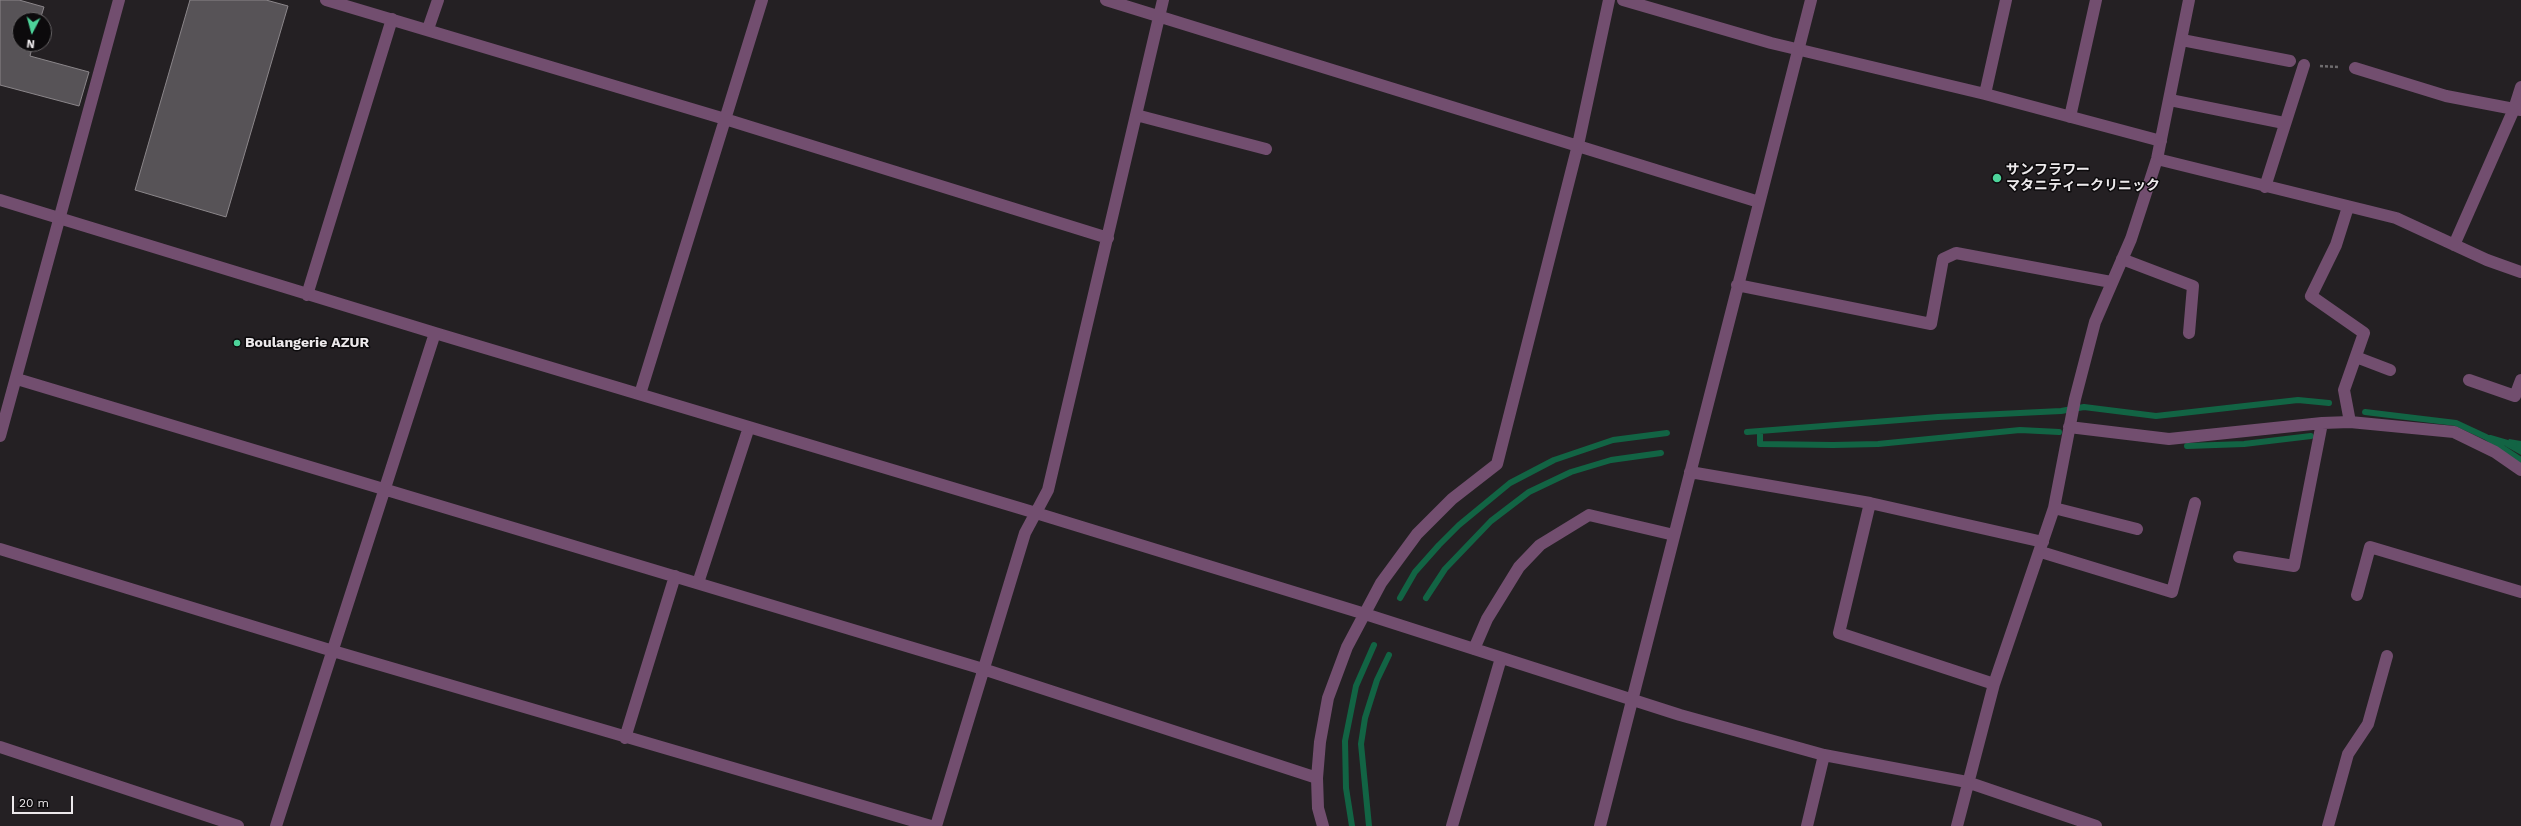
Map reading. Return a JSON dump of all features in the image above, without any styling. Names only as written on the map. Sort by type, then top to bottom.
[{"type":"street","points":[[0,436],[17,379],[119,0]]},
{"type":"street","points":[[326,0],[428,29],[725,119],[1108,238]]},
{"type":"street","points":[[428,29],[438,0]]},
{"type":"street","points":[[640,394],[762,0]]},
{"type":"street","points":[[1106,0],[1758,202]]},
{"type":"street","points":[[936,826],[1025,533],[1048,490],[1163,0]]},
{"type":"street","points":[[1323,826],[1318,808],[1317,778],[1320,742],[1328,698],[1347,647],[1381,583],[1417,534],[1452,499],[1497,464],[1578,145],[1609,0]]},
{"type":"street","points":[[1623,0],[1798,50],[1985,94],[2161,141]]},
{"type":"street","points":[[1600,826],[1758,202],[1811,0]]},
{"type":"street","points":[[1985,94],[2006,0]]},
{"type":"street","points":[[2070,117],[2096,0]]},
{"type":"street","points":[[1956,826],[1994,684],[2042,547],[2054,508],[2075,399],[2095,322],[2111,282],[2131,239],[2157,159],[2189,0]]},
{"type":"street","points":[[307,295],[392,19]]},
{"type":"street","points":[[2182,40],[2290,61]]},
{"type":"street","points":[[2265,187],[2284,123],[2304,65]]},
{"type":"street","points":[[2355,68],[2446,96],[2518,109]]},
{"type":"street","points":[[2454,245],[2518,109],[2521,87]]},
{"type":"street","points":[[2170,100],[2284,123]]},
{"type":"street","points":[[1136,115],[1266,149]]},
{"type":"street","points":[[2157,159],[2265,187],[2396,218],[2454,245],[2521,272]]},
{"type":"street","points":[[0,200],[60,217],[307,295],[1036,513],[1365,614],[1632,700],[1824,755],[1967,782],[2082,824],[2096,826]]},
{"type":"street","points":[[2348,207],[2336,245],[2311,296],[2364,333],[2344,390],[2350,422]]},
{"type":"street","points":[[1737,285],[1931,324],[1943,259],[1956,253],[2111,282]]},
{"type":"street","points":[[2122,260],[2193,286],[2189,333]]},
{"type":"street","points":[[276,826],[435,333]]},
{"type":"street","points":[[2356,357],[2390,370]]},
{"type":"street","points":[[17,379],[384,491],[675,576],[984,669],[1317,778]]},
{"type":"street","points":[[2469,380],[2515,396],[2521,380]]},
{"type":"street","points":[[2071,422],[2169,439],[2322,423],[2350,422],[2454,432],[2495,452],[2521,470]]},
{"type":"street","points":[[2239,557],[2294,566],[2322,423]]},
{"type":"street","points":[[698,583],[749,427]]},
{"type":"street","points":[[1690,472],[1870,503],[2042,547],[2172,592],[2195,503]]},
{"type":"street","points":[[1870,503],[1840,633],[1994,684]]},
{"type":"street","points":[[2054,508],[2137,529]]},
{"type":"street","points":[[1474,649],[1487,619],[1519,567],[1540,545],[1589,515],[1674,535]]},
{"type":"street","points":[[2357,595],[2370,546],[2521,592]]},
{"type":"street","points":[[0,549],[332,651],[931,826]]},
{"type":"street","points":[[626,738],[675,576]]},
{"type":"street","points":[[2328,826],[2348,754],[2368,724],[2387,656]]},
{"type":"street","points":[[1452,826],[1501,658]]},
{"type":"street","points":[[0,747],[238,826]]},
{"type":"street","points":[[1807,826],[1824,755]]},
{"type":"path","points":[[2304,65],[2355,68]]},
{"type":"shaded area","points":[[2509,439],[2521,441],[2521,455],[2505,446]]},
{"type":"building","points":[[0,0],[19,0],[44,7],[42,12],[12,12],[12,52],[31,52],[30,56],[89,72],[79,106],[0,85]]},
{"type":"building","points":[[190,0],[266,0],[288,6],[226,217],[135,190]]},
{"type":"waterway","points":[[1747,432],[1938,417],[2061,411],[2084,407],[2156,416],[2298,400],[2329,403]]},
{"type":"waterway","points":[[2365,412],[2456,423],[2486,437],[2521,460]]},
{"type":"waterway","points":[[1760,431],[1760,444],[1833,445],[1878,444],[2020,430],[2059,432]]},
{"type":"waterway","points":[[1400,598],[1415,572],[1439,545],[1459,525],[1510,483],[1554,460],[1613,440],[1667,433]]},
{"type":"waterway","points":[[2187,446],[2244,444],[2311,436]]},
{"type":"waterway","points":[[2490,438],[2514,445]]},
{"type":"waterway","points":[[1426,598],[1445,569],[1491,521],[1529,492],[1571,472],[1611,460],[1661,453]]},
{"type":"waterway","points":[[1352,826],[1346,788],[1345,741],[1356,686],[1374,645]]},
{"type":"waterway","points":[[1369,826],[1361,744],[1365,718],[1377,680],[1389,655]]},
{"type":"place","name":"サンフラワー マタニティークリニック","points":[[1997,178]]},
{"type":"place","name":"Boulangerie AZUR","points":[[237,343]]}]
